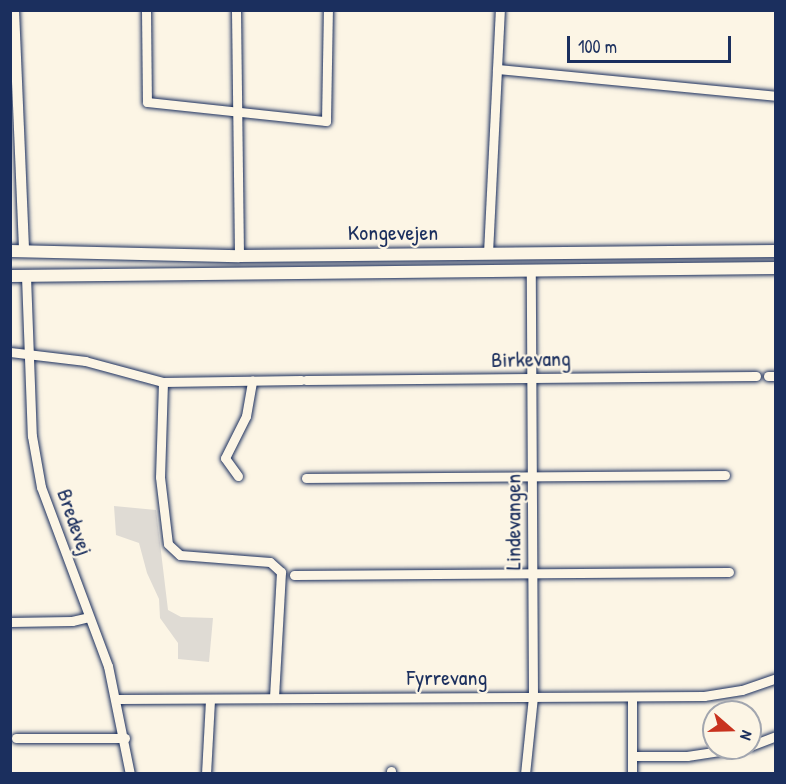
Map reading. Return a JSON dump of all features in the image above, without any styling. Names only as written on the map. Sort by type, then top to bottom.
[{"type":"main road","name":"Kongevejen","points":[[10,251],[238,255],[776,251]]},
{"type":"main road","name":"Kongevejen","points":[[10,276],[776,268]]},
{"type":"street","points":[[14,10],[15,174],[24,251]]},
{"type":"street","points":[[146,10],[147,102],[237,114],[326,121],[328,10]]},
{"type":"street","points":[[236,10],[238,255]]},
{"type":"street","points":[[488,254],[500,10]]},
{"type":"street","points":[[497,69],[776,96]]},
{"type":"street","name":"Lindevangen","points":[[525,774],[533,697],[531,269]]},
{"type":"street","name":"Bredevej","points":[[26,276],[32,436],[41,487],[117,699],[130,774]]},
{"type":"street","points":[[10,352],[28,356]]},
{"type":"street","name":"Birkevang","points":[[28,356],[85,361],[163,382],[756,376]]},
{"type":"street","points":[[238,476],[225,458],[246,416],[252,381]]},
{"type":"street","points":[[163,382],[160,477],[168,544],[180,555],[270,562],[281,572],[274,698]]},
{"type":"street","points":[[306,478],[725,475]]},
{"type":"street","points":[[294,575],[729,572]]},
{"type":"street","points":[[10,621],[72,621],[89,617]]},
{"type":"street","name":"Fyrrevang","points":[[117,699],[704,696],[742,690],[776,678]]},
{"type":"street","points":[[632,697],[632,774]]},
{"type":"street","points":[[206,774],[210,700]]},
{"type":"street","points":[[16,738],[125,738]]},
{"type":"street","points":[[632,756],[702,754]]},
{"type":"shaded area","points":[[114,506],[156,510],[168,610],[181,617],[213,618],[209,662],[178,659],[178,643],[160,618],[159,599],[147,573],[139,543],[116,535]]}]
